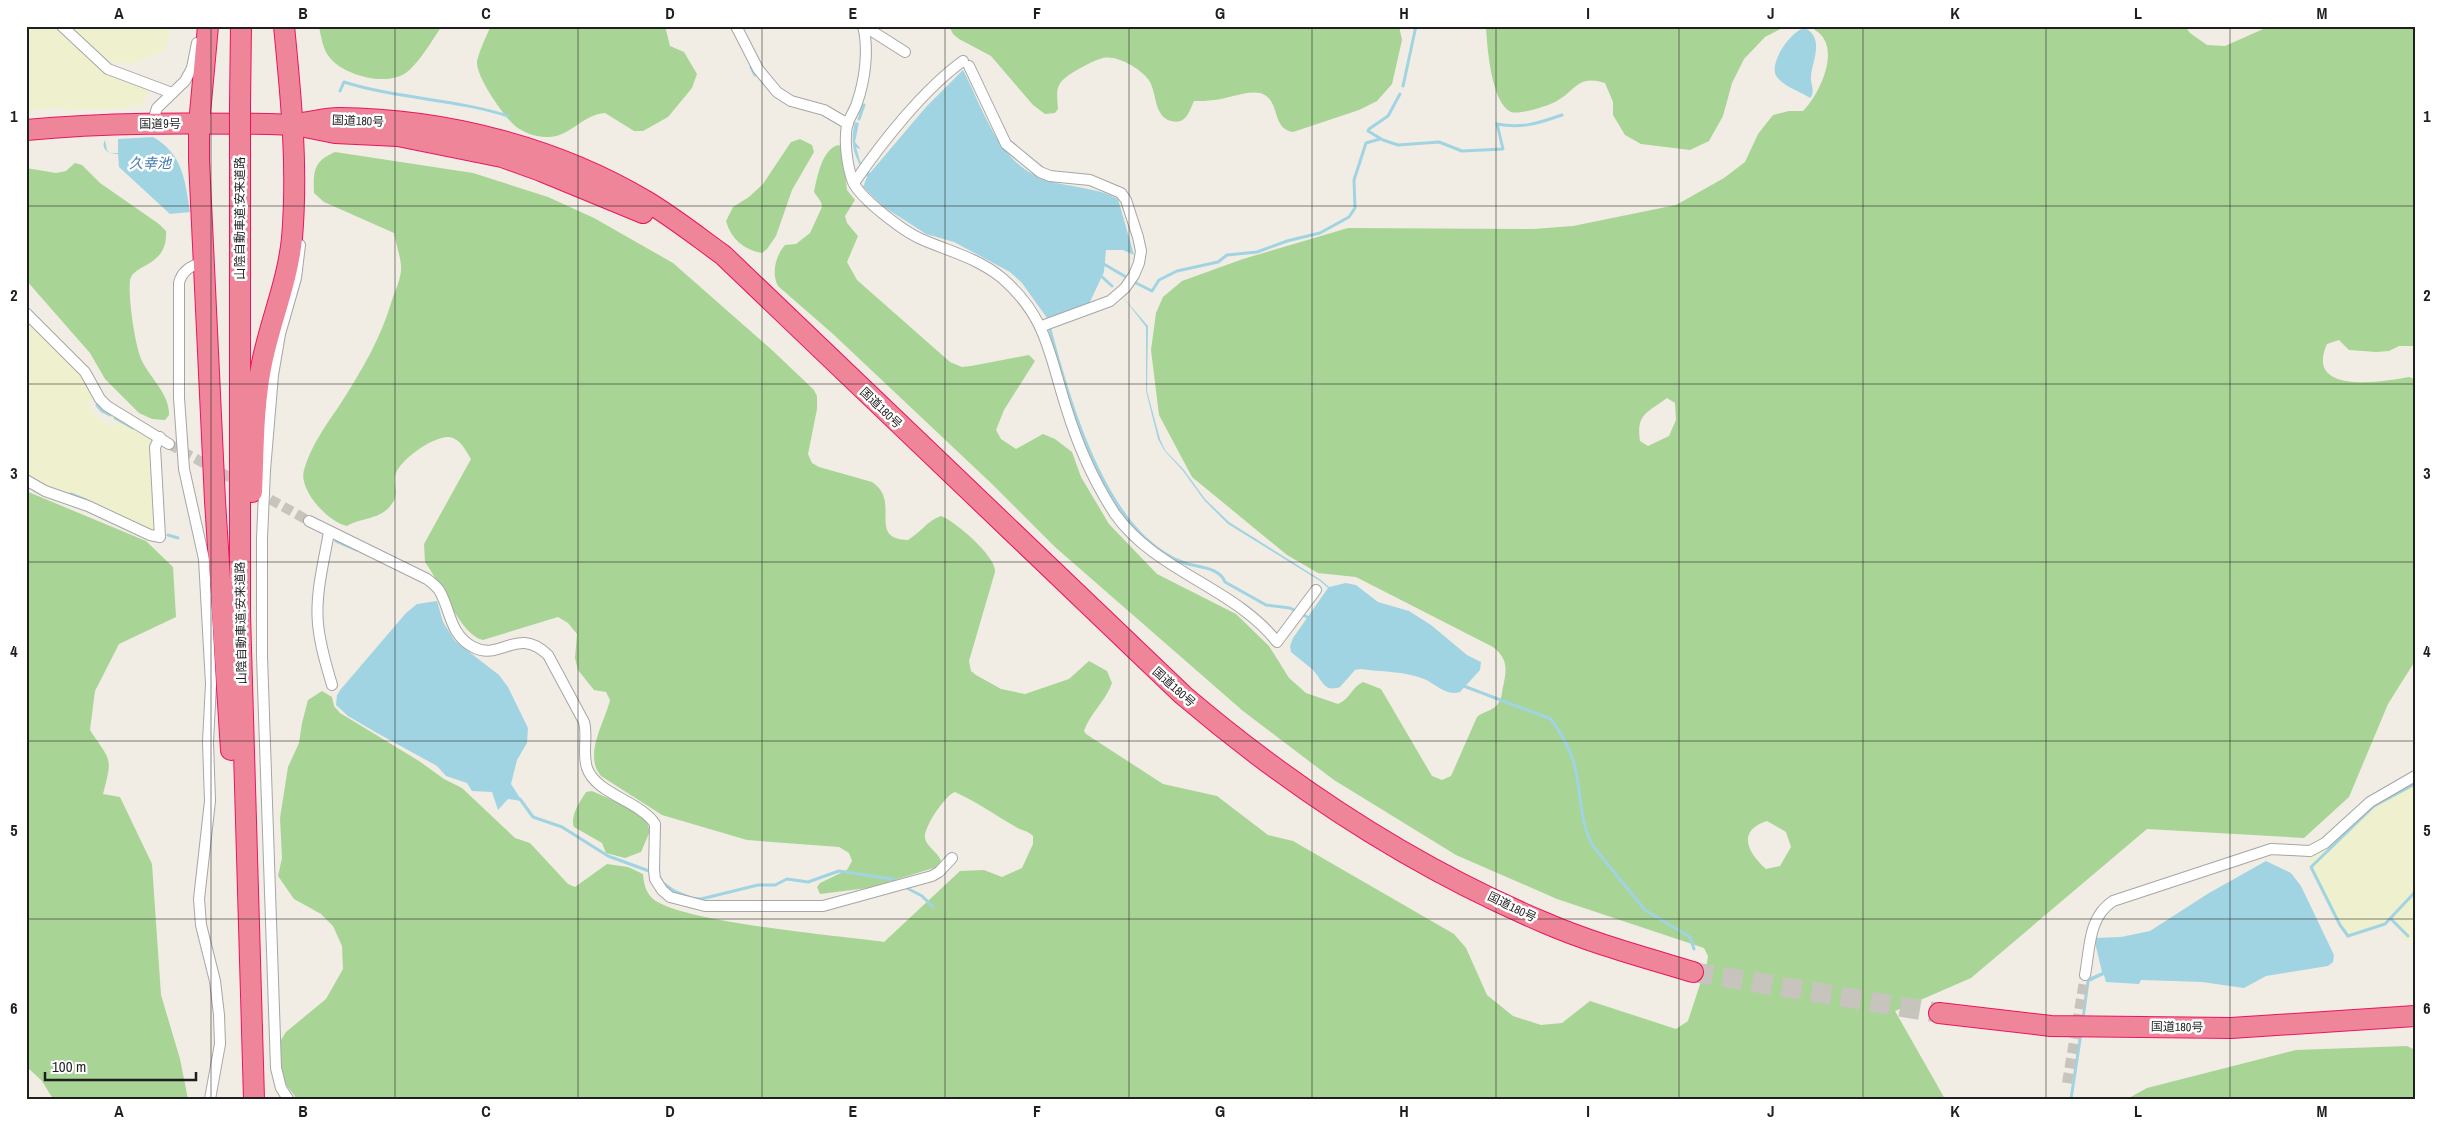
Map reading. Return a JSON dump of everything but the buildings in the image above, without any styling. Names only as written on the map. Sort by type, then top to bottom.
[{"type":"highway","name":"山陰自動車道;安来道路","points":[[241,26],[239,500],[247,911],[254,1099]]},
{"type":"highway","points":[[245,809],[248,768],[251,512],[256,398],[269,329],[284,280],[292,239],[294,124],[284,26]]},
{"type":"highway","points":[[203,28],[199,160],[204,262],[225,677],[247,911]]},
{"type":"highway","name":"国道180号","points":[[294,124],[337,118],[402,123],[457,131],[522,146],[580,167],[646,201],[723,255],[1141,656],[1183,695],[1240,743],[1363,829],[1463,884],[1543,922],[1621,950],[1693,972]]},
{"type":"highway","name":"国道9号","points":[[26,130],[68,126],[152,124],[294,124]]},
{"type":"highway","name":"国道180号","points":[[1939,1013],[2051,1026],[2230,1028],[2415,1016]]},
{"type":"street","points":[[62,26],[108,69],[172,93]]},
{"type":"street","points":[[736,26],[758,69],[777,92],[791,101],[824,110],[848,124]]},
{"type":"street","points":[[864,26],[865,51],[862,85],[857,104],[848,124],[846,141],[854,183],[874,206],[920,239],[963,255],[999,276],[1022,299],[1042,326],[1066,409],[1089,466],[1111,507],[1133,536],[1159,557],[1238,606],[1278,642],[1316,590]]},
{"type":"street","points":[[864,26],[905,52]]},
{"type":"street","points":[[152,124],[156,108],[185,81],[192,68],[203,28]]},
{"type":"street","points":[[854,183],[863,168],[940,80],[966,64],[1006,144],[1040,172],[1050,176],[1090,180],[1121,193],[1126,200],[1138,237],[1141,251],[1134,276],[1125,288],[1110,302],[1042,326]]},
{"type":"street","points":[[288,1099],[281,1088],[276,1068],[262,656],[262,548],[265,470],[273,375],[280,334],[299,259],[300,222],[294,124]]},
{"type":"street","points":[[204,262],[188,269],[181,275],[179,283],[179,398],[184,470],[204,559],[211,675],[208,742],[210,801],[198,899],[201,925],[215,981],[219,1015],[220,1044],[210,1099]]},
{"type":"street","points":[[26,313],[85,372],[100,399],[107,406],[169,444]]},
{"type":"street","points":[[26,480],[45,492],[88,506],[150,535],[160,537],[155,447],[160,437]]},
{"type":"street","points":[[309,520],[329,532],[427,579],[438,589],[453,627],[459,636],[476,649],[488,650],[525,642],[540,648],[548,655],[584,722],[587,768],[592,778],[640,809],[655,824],[655,879],[662,890],[670,897],[705,906],[823,906],[932,876],[939,872],[952,858]]},
{"type":"street","points":[[329,532],[318,601],[318,624],[323,655],[332,685]]},
{"type":"street","points":[[2085,975],[2096,918],[2113,901],[2271,849],[2310,851],[2325,843],[2370,802],[2415,776]]},
{"type":"green space","points":[[26,26],[59,26],[101,66],[149,87],[143,105],[130,105],[129,108],[64,110],[59,107],[26,110]]},
{"type":"green space","points":[[67,26],[170,26],[168,45],[162,52],[136,63],[126,63],[111,62],[102,58]]},
{"type":"green space","points":[[319,26],[442,26],[412,68],[399,76],[389,79],[378,79],[346,70],[330,58],[323,43]]},
{"type":"green space","points":[[491,26],[665,26],[670,46],[684,52],[697,74],[692,88],[668,117],[643,131],[634,131],[605,113],[590,117],[557,136],[545,137],[534,135],[519,129],[511,122],[501,110],[480,76],[477,62]]},
{"type":"green space","points":[[949,26],[1399,26],[1402,40],[1392,84],[1377,101],[1359,110],[1293,132],[1281,125],[1271,101],[1260,93],[1255,92],[1206,101],[1194,101],[1184,119],[1176,122],[1171,121],[1162,115],[1159,110],[1147,77],[1130,64],[1109,58],[1091,62],[1066,77],[1059,84],[1058,88],[1058,109],[1055,113],[1045,114],[1033,105],[991,56],[959,39],[953,34]]},
{"type":"green space","points":[[1486,26],[1786,26],[1765,37],[1744,59],[1732,83],[1723,116],[1709,141],[1690,150],[1641,144],[1625,135],[1613,115],[1613,102],[1605,83],[1596,81],[1582,82],[1562,98],[1546,106],[1527,111],[1511,112],[1504,107],[1499,98],[1491,73]]},
{"type":"green space","points":[[1810,26],[2185,26],[2190,33],[2207,45],[2225,46],[2270,26],[2415,26],[2415,346],[2399,346],[2389,351],[2376,352],[2349,350],[2339,340],[2327,344],[2323,360],[2326,371],[2336,378],[2350,382],[2382,381],[2409,377],[2415,379],[2415,661],[2388,704],[2349,797],[2304,838],[2147,829],[1971,978],[1895,1011],[1945,1099],[297,1099],[284,1082],[279,1065],[281,1040],[286,1032],[326,999],[343,969],[342,946],[333,926],[321,914],[294,899],[278,876],[282,858],[280,818],[288,767],[299,743],[308,700],[322,691],[332,697],[334,706],[340,713],[419,761],[444,779],[462,788],[515,838],[530,843],[568,884],[575,887],[607,864],[628,867],[643,874],[646,890],[652,898],[667,907],[725,921],[884,942],[960,871],[984,870],[1002,877],[1022,868],[1033,844],[1033,836],[1029,833],[955,792],[941,805],[925,833],[926,841],[941,861],[937,867],[868,888],[820,894],[817,887],[820,883],[847,870],[852,861],[849,853],[839,847],[747,840],[662,815],[601,776],[596,768],[595,749],[610,700],[606,692],[594,690],[578,670],[575,658],[577,634],[568,623],[558,617],[483,640],[467,629],[459,619],[425,562],[424,544],[471,459],[459,442],[447,437],[438,439],[420,449],[403,463],[395,476],[396,494],[394,501],[382,513],[347,526],[323,512],[306,487],[303,478],[304,470],[315,443],[377,341],[399,282],[401,271],[400,257],[394,233],[324,202],[314,193],[316,168],[323,159],[335,152],[473,173],[548,197],[594,218],[673,263],[773,351],[814,390],[817,396],[817,409],[808,454],[812,463],[819,467],[872,482],[880,490],[884,499],[886,526],[889,533],[896,538],[908,540],[932,520],[941,516],[965,532],[989,558],[994,565],[995,572],[969,661],[971,671],[976,675],[1001,689],[1025,694],[1069,679],[1089,661],[1107,671],[1112,683],[1106,696],[1090,718],[1084,731],[1086,734],[1163,784],[1217,796],[1268,835],[1293,841],[1454,934],[1466,948],[1487,995],[1513,1016],[1541,1025],[1562,1023],[1590,1001],[1676,1029],[1688,1021],[1707,963],[1708,956],[1704,948],[1557,899],[1456,855],[1334,780],[1243,711],[1055,547],[992,484],[833,334],[778,286],[775,270],[779,254],[785,245],[796,244],[810,233],[822,207],[814,192],[821,164],[828,152],[833,147],[839,145],[842,148],[847,190],[855,200],[845,216],[847,223],[858,236],[847,262],[857,280],[950,362],[962,367],[1029,355],[1035,361],[1004,410],[996,430],[1001,439],[1016,449],[1043,434],[1055,439],[1072,452],[1081,477],[1109,524],[1157,574],[1236,614],[1269,646],[1289,678],[1306,693],[1338,704],[1363,682],[1381,689],[1432,776],[1442,780],[1451,776],[1477,717],[1495,707],[1500,700],[1506,670],[1504,660],[1493,647],[1356,577],[1318,573],[1287,555],[1192,477],[1159,415],[1151,350],[1156,313],[1163,297],[1182,281],[1243,259],[1348,228],[1533,229],[1573,226],[1676,205],[1724,178],[1745,162],[1758,134],[1773,115],[1789,111],[1803,111],[1815,96],[1824,75],[1828,54],[1822,36]],"holes":[[[1667,398],[1675,403],[1676,420],[1669,436],[1648,446],[1640,441],[1639,432],[1642,419],[1644,415]],[[1767,821],[1786,832],[1791,847],[1780,866],[1766,869],[1750,849],[1748,836],[1757,825]]]},
{"type":"green space","points":[[800,139],[812,145],[814,152],[792,190],[776,236],[762,253],[755,252],[739,243],[731,233],[726,221],[733,207],[749,197],[763,184],[791,142]]},
{"type":"green space","points":[[75,163],[82,165],[100,183],[159,224],[166,231],[162,252],[132,275],[130,281],[130,299],[139,354],[166,401],[169,415],[165,420],[152,419],[139,413],[105,379],[90,353],[26,280],[26,168],[56,173],[66,171]]},
{"type":"green space","points":[[26,319],[81,375],[94,398],[87,402],[97,417],[114,427],[117,422],[101,412],[95,404],[97,403],[103,410],[151,436],[156,534],[48,490],[26,476]]},
{"type":"green space","points":[[26,491],[146,541],[173,567],[176,617],[119,644],[95,691],[90,730],[108,760],[108,772],[103,794],[120,797],[152,864],[161,995],[180,1059],[188,1099],[53,1099],[42,1081],[26,1066]]},
{"type":"green space","points":[[2415,778],[2415,931],[2410,939],[2412,945],[2403,940],[2401,937],[2405,933],[2392,920],[2348,937],[2336,921],[2310,868],[2307,853],[2368,806]]},
{"type":"green space","points":[[592,791],[628,807],[646,819],[650,831],[641,852],[625,858],[606,853],[602,843],[574,827],[574,813],[586,792]]},
{"type":"green space","points":[[2407,1046],[2415,1050],[2415,1099],[2127,1099],[2147,1088],[2296,1050]]},
{"type":"water","points":[[1805,28],[1811,32],[1816,44],[1811,76],[1813,93],[1810,98],[1784,84],[1775,72],[1778,57],[1787,41],[1799,30]]},
{"type":"water","points":[[963,70],[995,135],[1017,163],[1032,174],[1049,181],[1093,190],[1118,199],[1134,255],[1123,250],[1106,250],[1104,272],[1089,304],[1047,318],[1022,283],[1010,272],[954,242],[926,234],[884,207],[863,187],[867,177],[854,151],[853,130],[855,122],[859,123],[855,142],[860,148],[856,147],[860,161],[870,173],[926,107]]},
{"type":"water","name":"久幸池","points":[[153,137],[163,144],[171,151],[181,169],[190,212],[170,214],[119,167],[118,154],[111,153],[118,153],[118,139]]},
{"type":"water","points":[[1123,297],[1148,326],[1147,391],[1160,439],[1165,450],[1184,470],[1205,499],[1229,522],[1321,580],[1329,587],[1346,583],[1356,585],[1378,602],[1409,611],[1431,625],[1467,655],[1481,662],[1480,670],[1460,692],[1450,693],[1424,679],[1409,674],[1361,669],[1355,670],[1340,687],[1330,688],[1326,687],[1313,670],[1291,652],[1290,646],[1293,638],[1328,588],[1320,581],[1228,524],[1204,500],[1183,471],[1164,450],[1158,439],[1146,391],[1146,327]]},
{"type":"water","points":[[437,601],[443,622],[455,641],[499,675],[508,687],[528,728],[527,743],[517,760],[511,784],[522,801],[508,799],[498,810],[492,792],[472,791],[467,783],[446,776],[437,766],[348,716],[336,705],[337,695],[341,689],[406,613],[417,604]]},
{"type":"water","points":[[2266,861],[2291,873],[2301,886],[2334,955],[2333,962],[2328,966],[2266,976],[2244,988],[2202,982],[2141,980],[2139,984],[2106,982],[2104,975],[2091,981],[2089,978],[2102,972],[2094,938],[2121,937],[2150,931],[2209,893]]},
{"type":"waterway","points":[[1403,86],[1416,26]]},
{"type":"waterway","points":[[751,67],[755,75]]},
{"type":"waterway","points":[[340,91],[344,82],[364,88],[468,106],[508,116]]},
{"type":"waterway","points":[[1400,94],[1388,116],[1368,131],[1383,140],[1398,145],[1439,142],[1462,151],[1503,149],[1497,124],[1514,126],[1538,123],[1562,115]]},
{"type":"waterway","points":[[859,119],[864,105]]},
{"type":"waterway","points":[[1136,283],[1152,291],[1159,280],[1177,271],[1218,262],[1227,255],[1257,252],[1287,241],[1320,233],[1349,217],[1355,208],[1354,180],[1366,143],[1380,139]]},
{"type":"waterway","points":[[1102,263],[1126,277]]},
{"type":"waterway","points":[[1100,275],[1112,286]]},
{"type":"waterway","points":[[1049,326],[1073,409],[1084,438],[1110,493],[1126,517],[1144,537],[1177,560],[1218,573],[1225,582],[1266,605],[1290,608],[1309,618]]},
{"type":"waterway","points":[[97,405],[102,411],[110,415]]},
{"type":"waterway","points":[[115,418],[133,428]]},
{"type":"waterway","points":[[71,494],[86,500]]},
{"type":"waterway","points":[[168,535],[178,538]]},
{"type":"waterway","points":[[336,541],[357,550]]},
{"type":"waterway","points":[[1461,685],[1551,719],[1564,739],[1573,760],[1582,815],[1593,846],[1645,910],[1690,937],[1694,949]]},
{"type":"waterway","points":[[2415,784],[2374,806],[2311,867],[2340,925],[2348,936],[2385,924],[2415,892]]},
{"type":"waterway","points":[[520,799],[533,817],[562,827],[608,856],[649,871]]},
{"type":"waterway","points":[[659,876],[663,883],[674,891],[691,898],[701,899],[758,885],[775,885],[787,879],[808,882],[839,871],[892,879],[897,882]]},
{"type":"waterway","points":[[905,887],[922,896],[933,907]]},
{"type":"waterway","points":[[2391,919],[2408,936]]},
{"type":"waterway","points":[[2083,1019],[2088,981],[2093,978]]},
{"type":"waterway","points":[[2071,1099],[2081,1033]]},
{"type":"tunnel","points":[[169,444],[240,483]]},
{"type":"tunnel","points":[[257,492],[309,521]]},
{"type":"tunnel","points":[[1693,972],[1939,1013]]},
{"type":"tunnel","points":[[2067,1083],[2085,975]]}]
